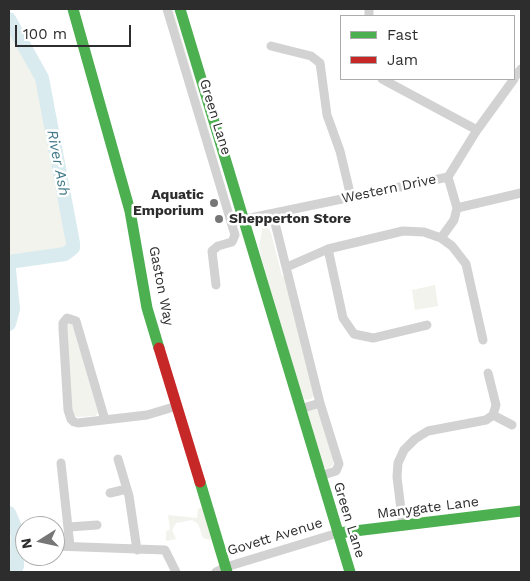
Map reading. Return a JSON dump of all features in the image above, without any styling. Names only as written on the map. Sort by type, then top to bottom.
[{"type":"street","name":"Gaston Way","points":[[73,9],[130,211],[147,308],[177,406],[223,571]]},
{"type":"street","name":"Green Lane","points":[[167,9],[231,222]]},
{"type":"street","name":"Green Lane","points":[[180,9],[350,572]]},
{"type":"street","points":[[271,46],[311,56],[320,63],[327,115],[340,151],[350,197]]},
{"type":"street","points":[[384,80],[477,130]]},
{"type":"street","name":"Western Drive","points":[[244,220],[448,177],[477,130],[513,80]]},
{"type":"street","points":[[441,238],[454,220],[457,208],[448,177]]},
{"type":"street","points":[[457,208],[521,193]]},
{"type":"street","name":"Green Lane","points":[[273,215],[320,403],[338,464],[336,471],[320,476]]},
{"type":"street","points":[[216,284],[212,252],[218,246],[234,240],[231,222],[244,220]]},
{"type":"street","points":[[287,267],[328,249],[403,231],[424,232],[441,238],[452,246],[466,264],[483,340]]},
{"type":"street","points":[[328,249],[343,318],[354,334],[373,338],[427,325]]},
{"type":"street","points":[[104,420],[76,321],[67,318],[63,323],[63,329],[69,415],[71,419],[78,423],[104,420],[147,415],[177,406]]},
{"type":"street","points":[[402,526],[397,477],[398,464],[404,450],[414,439],[428,431],[486,420],[493,415],[496,405],[488,373]]},
{"type":"street","points":[[300,409],[320,403]]},
{"type":"street","points":[[493,415],[512,425]]},
{"type":"street","points":[[118,459],[127,489],[136,550]]},
{"type":"street","points":[[61,463],[70,546]]},
{"type":"street","points":[[110,493],[127,489]]},
{"type":"street","name":"Manygate Lane","points":[[338,533],[521,511]]},
{"type":"street","points":[[69,526],[97,525]]},
{"type":"street","name":"Govett Avenue","points":[[223,571],[338,533]]},
{"type":"street","points":[[65,546],[165,550],[176,572]]},
{"type":"shaded area","points":[[169,9],[173,9],[230,203]]},
{"type":"shaded area","points":[[9,19],[42,78],[73,243],[71,251],[9,262]]},
{"type":"shaded area","points":[[263,225],[266,225],[271,233],[282,276],[285,277],[314,396],[311,399],[306,400],[302,397],[261,256],[259,246]]},
{"type":"shaded area","points":[[9,270],[13,309],[9,324]]},
{"type":"shaded area","points":[[435,285],[438,306],[415,310],[412,290]]},
{"type":"shaded area","points":[[66,323],[72,323],[98,413],[95,416],[77,417],[71,414]]},
{"type":"shaded area","points":[[307,409],[316,409],[320,414],[334,459],[333,465],[328,469],[322,467]]},
{"type":"shaded area","points":[[203,507],[211,540],[203,538],[198,524],[192,520],[176,523],[172,530],[176,539],[166,541],[166,531],[170,530],[168,515],[197,518],[198,509]]},
{"type":"shaded area","points":[[9,513],[15,527],[15,562],[10,572]]},
{"type":"waterway","name":"River Ash","points":[[9,19],[42,78],[73,243],[73,248],[65,254],[9,262]]},
{"type":"waterway","name":"River Ash","points":[[9,270],[13,309],[9,324]]},
{"type":"waterway","name":"River Ash","points":[[9,513],[18,534],[17,566],[14,572]]},
{"type":"traffic: fast","points":[[73,9],[130,211],[147,308],[159,348]]},
{"type":"traffic: fast","points":[[180,9],[350,572]]},
{"type":"traffic: fast","points":[[200,482],[227,572]]},
{"type":"traffic: fast","points":[[338,533],[521,511]]},
{"type":"traffic: jam","points":[[159,348],[200,482]]},
{"type":"place","name":"Aquatic Emporium","points":[[214,203]]},
{"type":"place","name":"Shepperton Store","points":[[219,219]]}]
